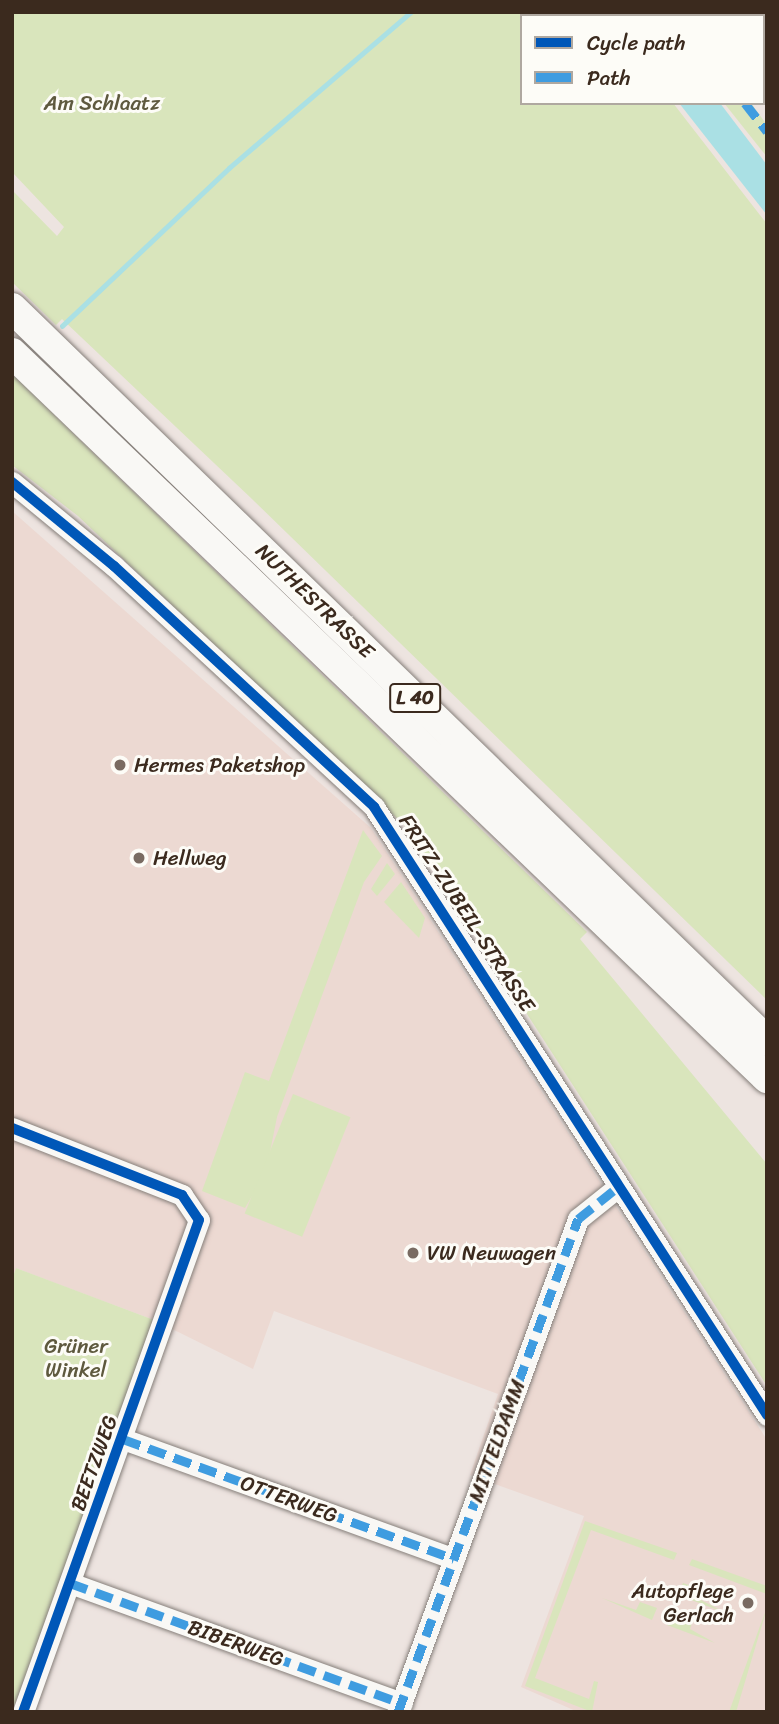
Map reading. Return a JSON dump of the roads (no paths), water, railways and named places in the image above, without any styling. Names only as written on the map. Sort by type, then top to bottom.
[{"type":"highway","name":"NUTHESTRASSE","points":[[12,308],[767,1041]]},
{"type":"highway","name":"NUTHESTRASSE","points":[[12,353],[767,1078]]},
{"type":"street","name":"FRITZ-ZUBEIL-STRASSE","points":[[14,488],[374,807],[767,1415]]},
{"type":"street","name":"BEETZWEG","points":[[12,1128],[182,1195],[195,1206],[198,1228],[23,1712]]},
{"type":"street","name":"MITTELDAMM","points":[[400,1707],[578,1219],[618,1187]]},
{"type":"street","name":"OTTERWEG","points":[[123,1439],[454,1559]]},
{"type":"street","name":"BIBERWEG","points":[[70,1583],[400,1707]]},
{"type":"water","points":[[681,105],[722,105],[767,165],[767,215]]},
{"type":"waterway","points":[[62,326],[229,168],[411,12]]},
{"type":"place","name":"Hermes Paketshop","points":[[120,765]]},
{"type":"place","name":"Hellweg","points":[[139,858]]},
{"type":"place","name":"VW Neuwagen","points":[[413,1253]]},
{"type":"place","name":"Autopflege Gerlach","points":[[748,1603]]},
{"type":"park label","name":"Am Schlaatz","points":[[102,103]]},
{"type":"park label","name":"Grüner Winkel","points":[[76,1358]]}]
